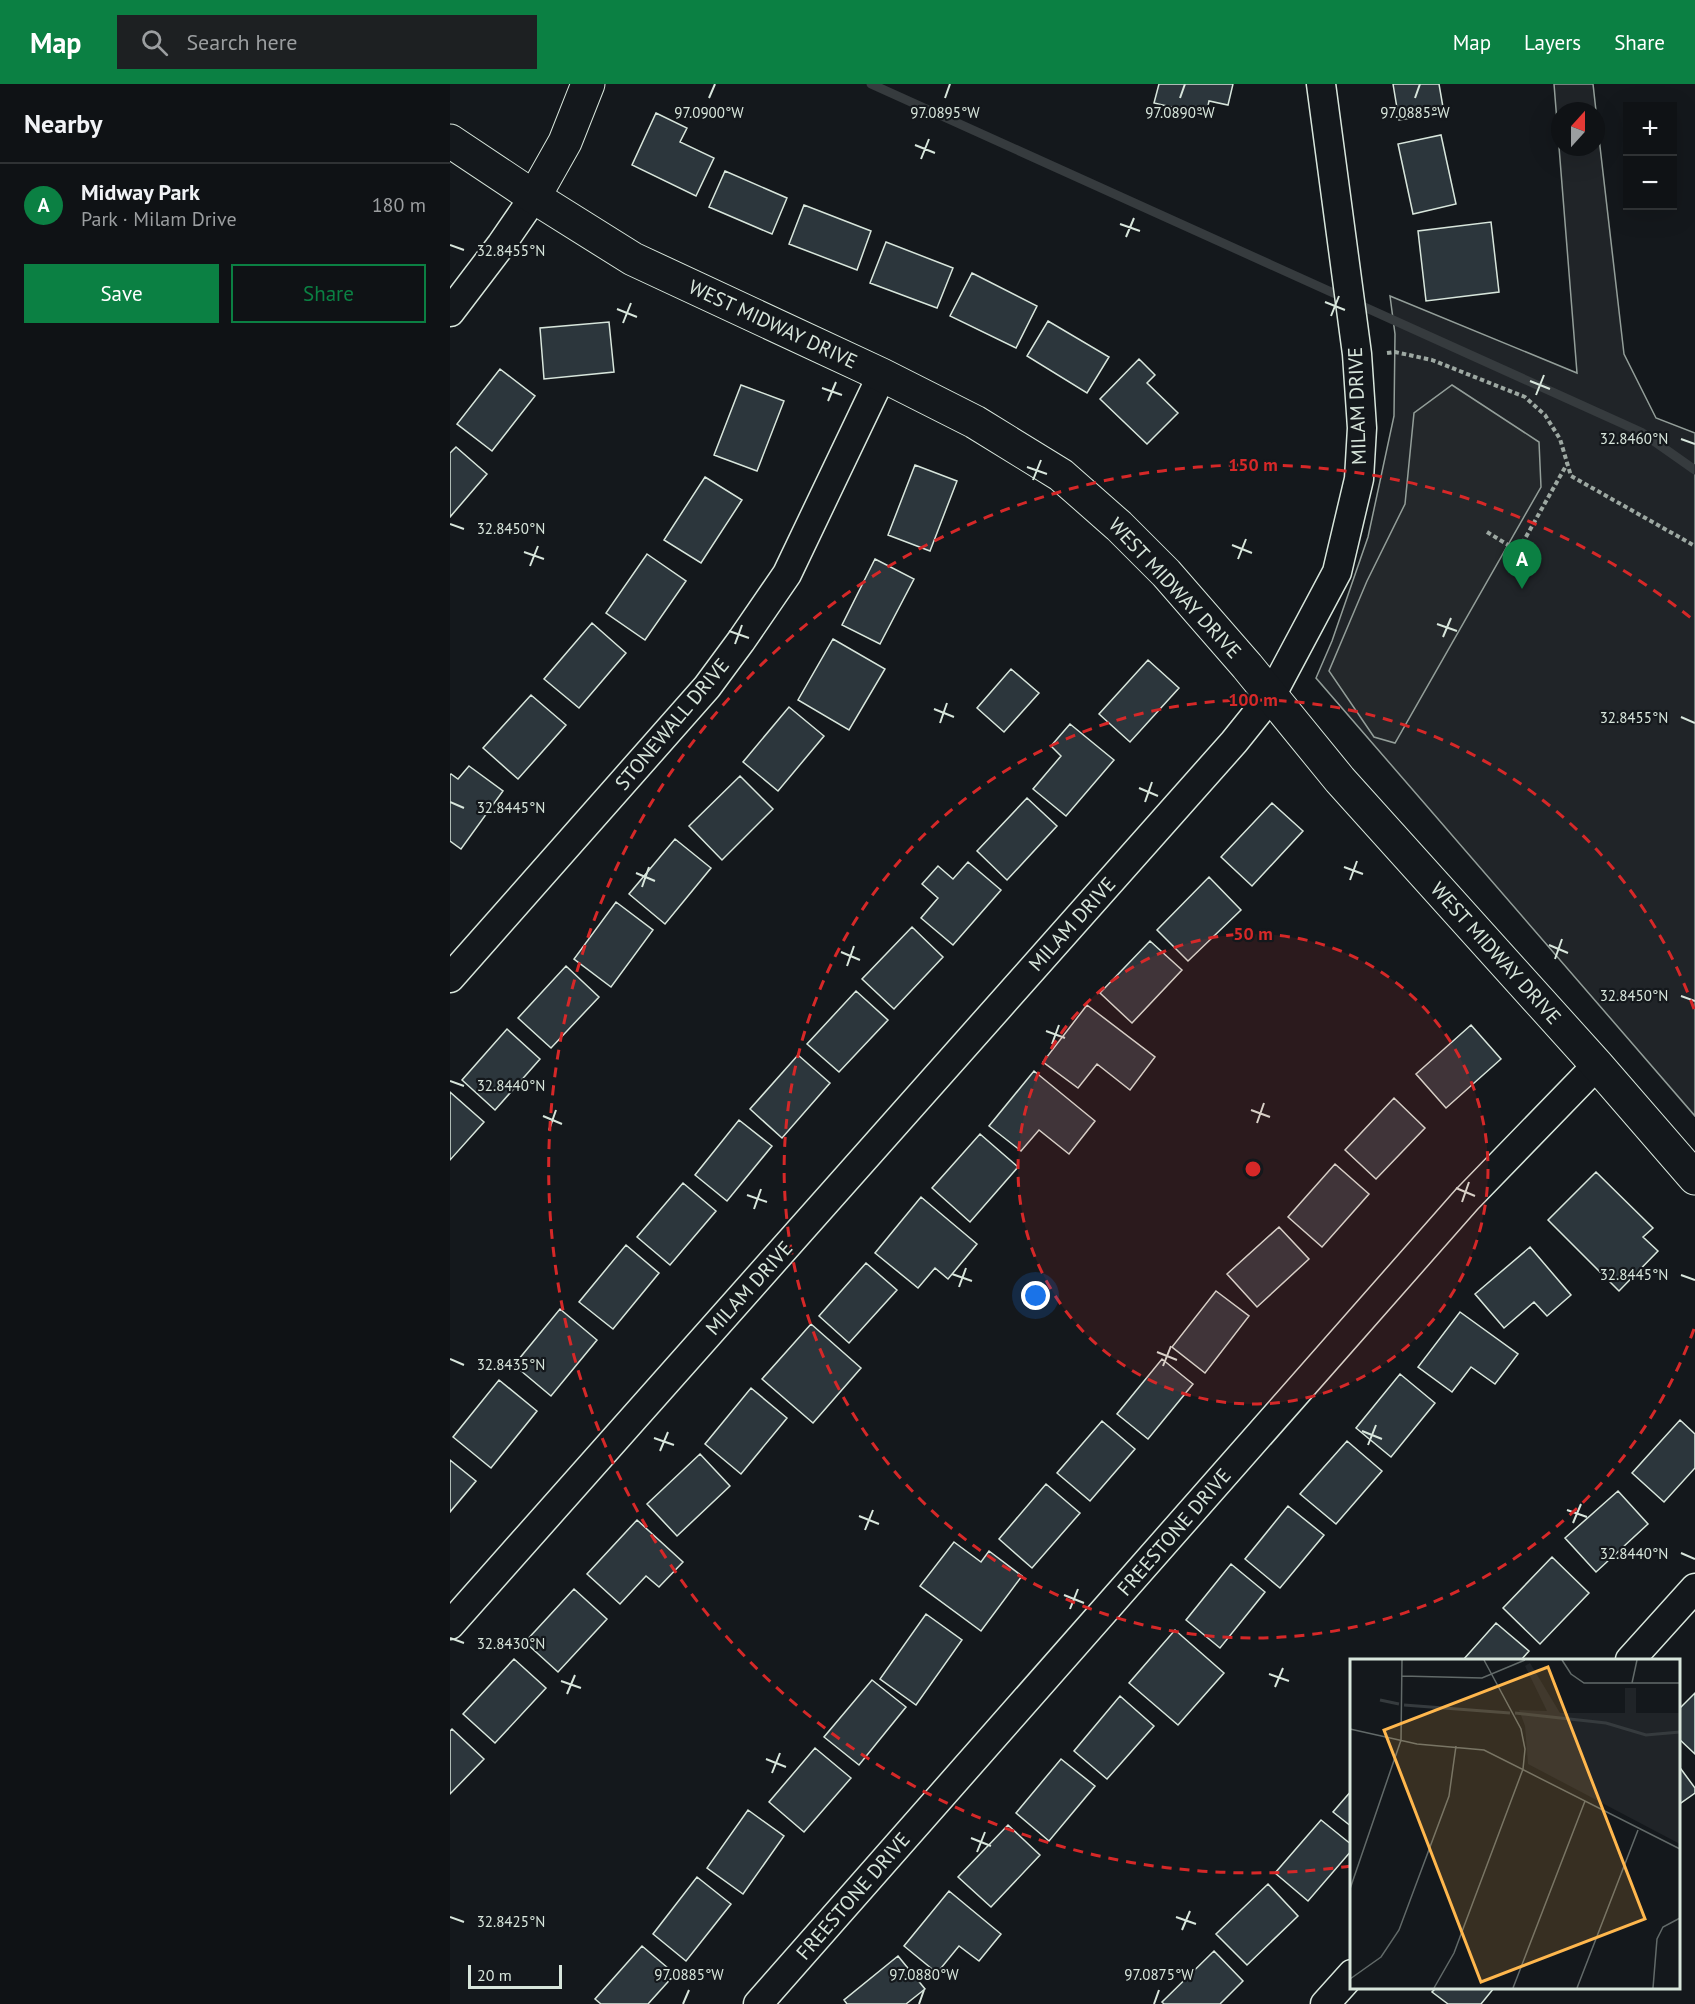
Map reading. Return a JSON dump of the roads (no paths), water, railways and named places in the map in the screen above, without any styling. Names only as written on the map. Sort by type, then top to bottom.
[{"type":"street","points":[[450,312],[534,197],[565,142],[588,84]]},
{"type":"street","name":"MILAM DRIVE","points":[[450,1625],[1218,760],[1271,696],[1336,572],[1350,523],[1359,479],[1362,428],[1356,348],[1321,84]]},
{"type":"street","name":"WEST MIDWAY DRIVE","points":[[450,141],[633,259],[882,375],[975,422],[1060,475],[1119,526],[1166,573],[1340,780],[1597,1065],[1695,1178]]},
{"type":"street","name":"STONEWALL DRIVE","points":[[450,978],[707,687],[741,641],[787,574],[882,375]]},
{"type":"street","name":"FREESTONE DRIVE","points":[[758,2004],[1467,1199],[1597,1065]]},
{"type":"street","points":[[1631,1659],[1695,1588]]},
{"type":"street","points":[[1325,2004],[1350,1976]]},
{"type":"waterway","points":[[871,84],[1641,432],[1695,470]]},
{"type":"place","name":"Midway Park","points":[[1522,589]]}]
